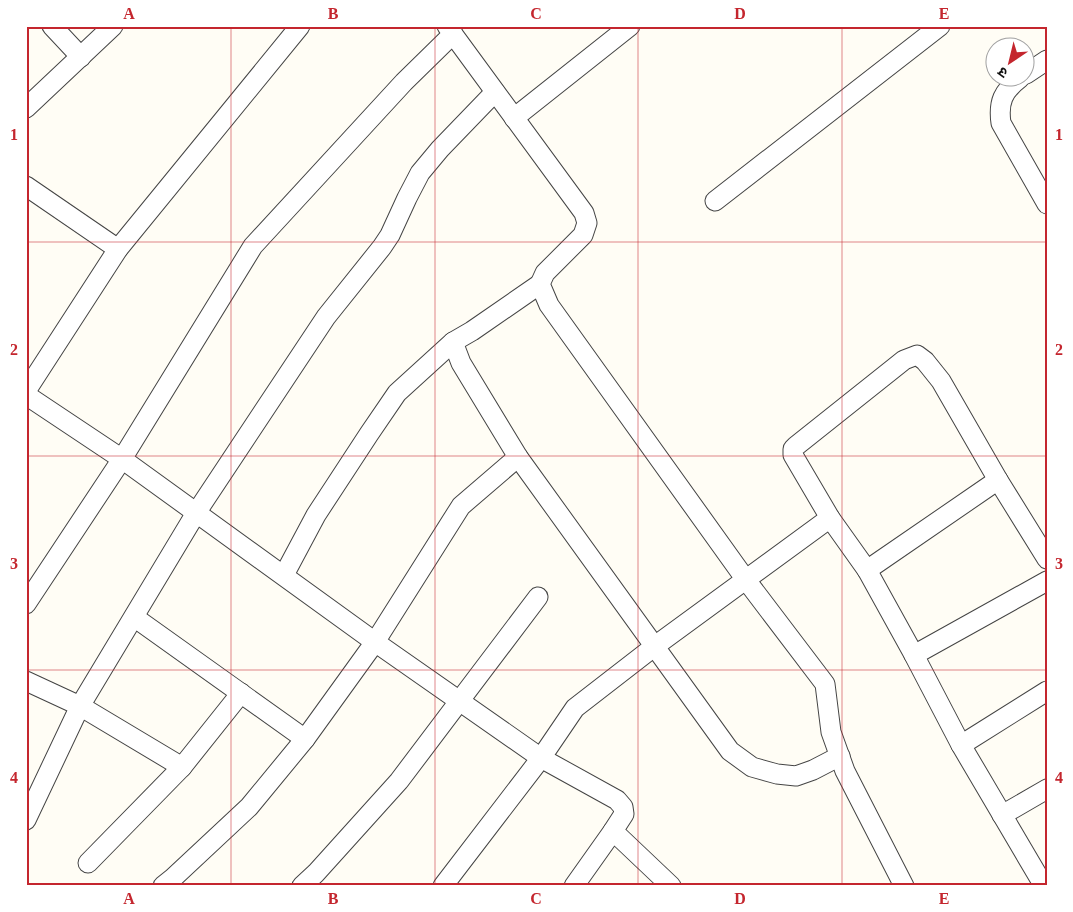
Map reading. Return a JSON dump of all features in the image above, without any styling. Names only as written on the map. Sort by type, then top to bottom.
[{"type":"street","points":[[52,26],[81,57]]},
{"type":"street","points":[[26,108],[114,26]]},
{"type":"street","points":[[300,26],[118,249],[26,393],[122,458],[374,642],[541,758],[618,800],[623,807],[624,814],[574,886]]},
{"type":"street","points":[[514,118],[630,26]]},
{"type":"street","points":[[715,201],[940,26]]},
{"type":"street","points":[[26,604],[122,458],[253,246],[450,30],[584,212],[587,223],[583,235],[545,274],[540,284],[453,342],[398,393],[316,516],[284,575]]},
{"type":"street","points":[[1036,67],[1047,60]]},
{"type":"street","points":[[1008,88],[1001,100],[1001,123],[1047,204]]},
{"type":"street","points":[[26,820],[80,706],[196,513],[326,317],[390,235],[420,173],[440,149],[495,92]]},
{"type":"street","points":[[26,186],[118,249]]},
{"type":"street","points":[[540,284],[549,305],[746,580],[825,684],[831,732],[845,771],[904,886]]},
{"type":"street","points":[[453,342],[461,363],[518,456],[730,751],[752,767],[777,774],[796,776],[813,770],[840,756]]},
{"type":"street","points":[[1044,886],[961,744],[867,570],[830,518],[793,455],[793,449],[904,360],[917,355],[925,361],[941,382],[1047,559]]},
{"type":"street","points":[[163,886],[249,807],[305,739],[374,642],[461,506],[518,456]]},
{"type":"street","points":[[867,570],[998,480]]},
{"type":"street","points":[[443,886],[541,758],[575,708],[655,646],[830,518]]},
{"type":"street","points":[[914,655],[1047,581]]},
{"type":"street","points":[[302,886],[399,781],[538,597]]},
{"type":"street","points":[[134,617],[305,739]]},
{"type":"street","points":[[26,681],[80,706],[182,767]]},
{"type":"street","points":[[961,744],[1047,691]]},
{"type":"street","points":[[88,863],[182,767],[241,693]]},
{"type":"street","points":[[1002,815],[1047,789]]},
{"type":"street","points":[[613,831],[671,886]]}]
